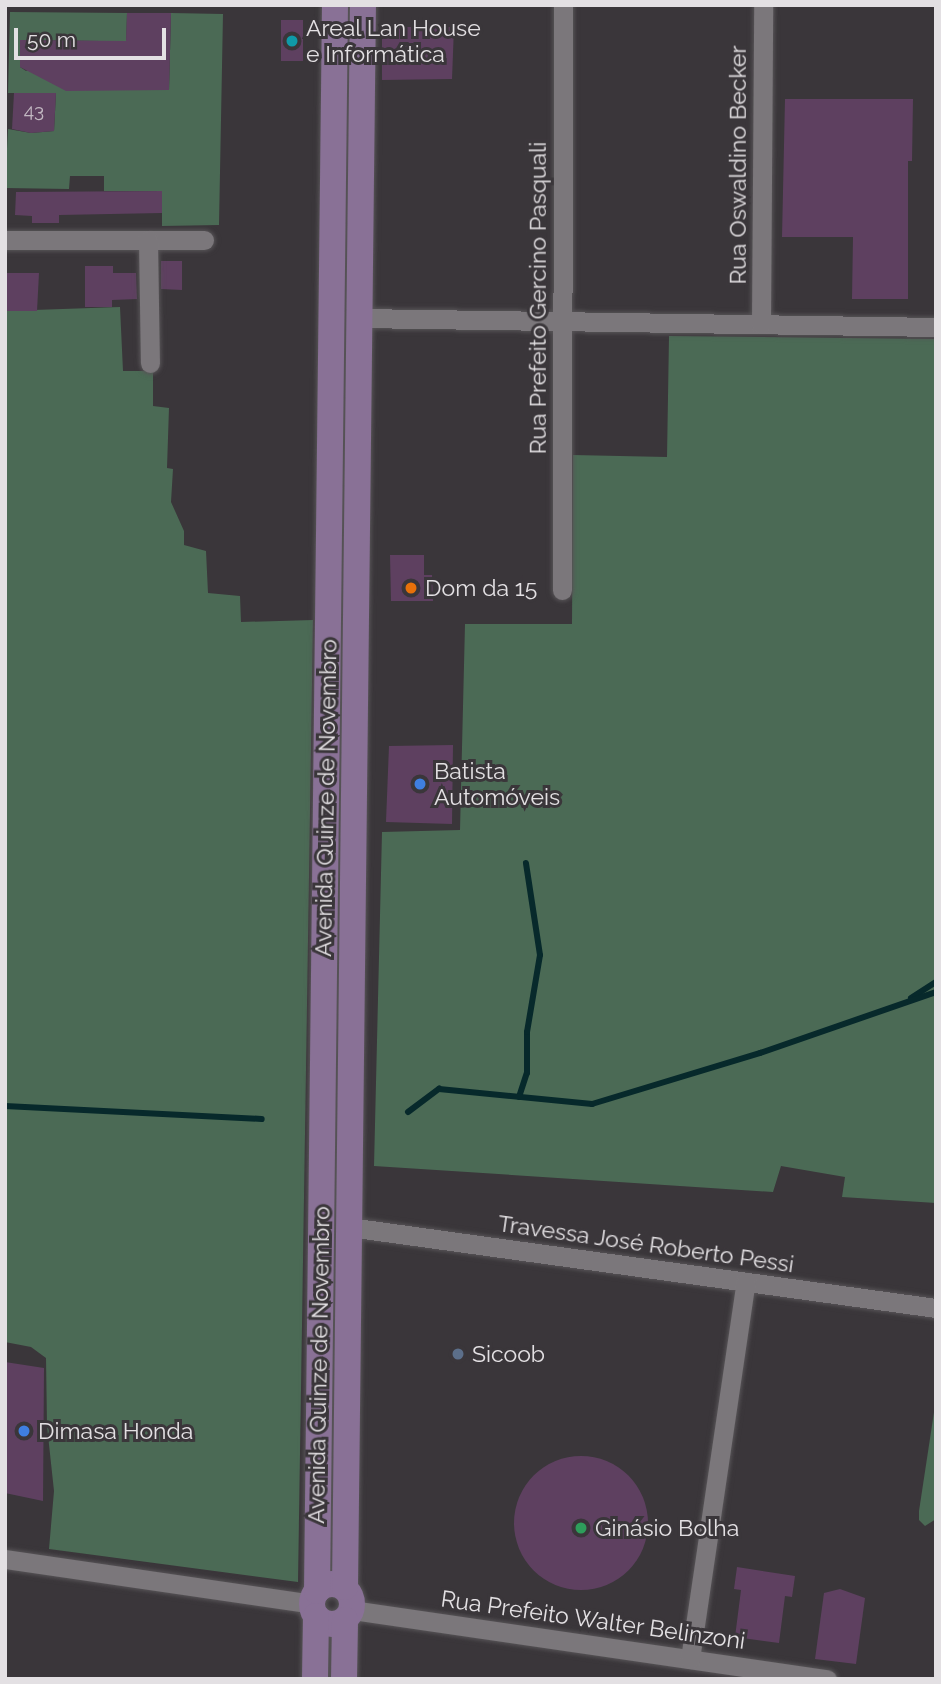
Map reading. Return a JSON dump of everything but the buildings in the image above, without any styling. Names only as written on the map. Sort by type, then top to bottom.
[{"type":"street","name":"Avenida Quinze de Novembro","points":[[315,1679],[335,5]]},
{"type":"street","name":"Avenida Quinze de Novembro","points":[[344,1679],[347,1606],[363,5]]},
{"type":"street","name":"Rua Prefeito Gercino Pasquali","points":[[562,590],[563,5]]},
{"type":"street","name":"Rua Oswaldino Becker","points":[[761,324],[763,5]]},
{"type":"street","points":[[5,240],[204,240]]},
{"type":"street","points":[[148,240],[150,363]]},
{"type":"street","points":[[359,318],[936,327]]},
{"type":"street","name":"Travessa José Roberto Pessi","points":[[349,1227],[936,1308]]},
{"type":"street","points":[[690,1659],[746,1282]]},
{"type":"street","points":[[5,1559],[315,1604]]},
{"type":"street","points":[[327,1584],[347,1606],[326,1623],[315,1604],[327,1584]]},
{"type":"street","name":"Rua Prefeito Walter Belinzoni","points":[[347,1606],[827,1679]]},
{"type":"green space","points":[[10,12],[127,13],[125,90],[169,90],[171,13],[223,14],[219,225],[162,226],[162,191],[104,191],[104,176],[70,176],[69,189],[5,188],[8,129],[31,133],[54,131],[56,93],[8,93]],"holes":[[[21,40],[101,41],[26,71],[20,67]]]},
{"type":"green space","points":[[120,307],[123,371],[153,371],[153,406],[169,408],[167,468],[173,469],[171,502],[184,531],[184,545],[206,551],[208,593],[240,596],[241,622],[313,620],[298,1582],[49,1549],[54,1491],[47,1426],[46,1358],[31,1347],[5,1342],[5,311]]},
{"type":"green space","points":[[669,336],[936,339],[936,1203],[842,1197],[845,1177],[781,1166],[773,1192],[374,1166],[382,832],[460,830],[465,624],[572,624],[573,455],[667,457]]},
{"type":"green space","points":[[936,1399],[936,1519],[925,1526],[919,1520],[919,1511]]},
{"type":"waterway","points":[[519,1097],[527,1073],[527,1032],[540,955],[526,863]]},
{"type":"waterway","points":[[911,998],[936,982]]},
{"type":"waterway","points":[[408,1112],[439,1089],[592,1104],[760,1053],[936,992]]},
{"type":"waterway","points":[[5,1106],[262,1119]]},
{"type":"place","name":"Areal Lan House e Informática","points":[[292,41]]},
{"type":"place","name":"Dom da 15","points":[[411,588]]},
{"type":"place","name":"Batista Automóveis","points":[[420,784]]},
{"type":"place","name":"Sicoob","points":[[458,1354]]},
{"type":"place","name":"Dimasa Honda","points":[[24,1431]]},
{"type":"place","name":"Ginásio Bolha","points":[[581,1528]]}]
